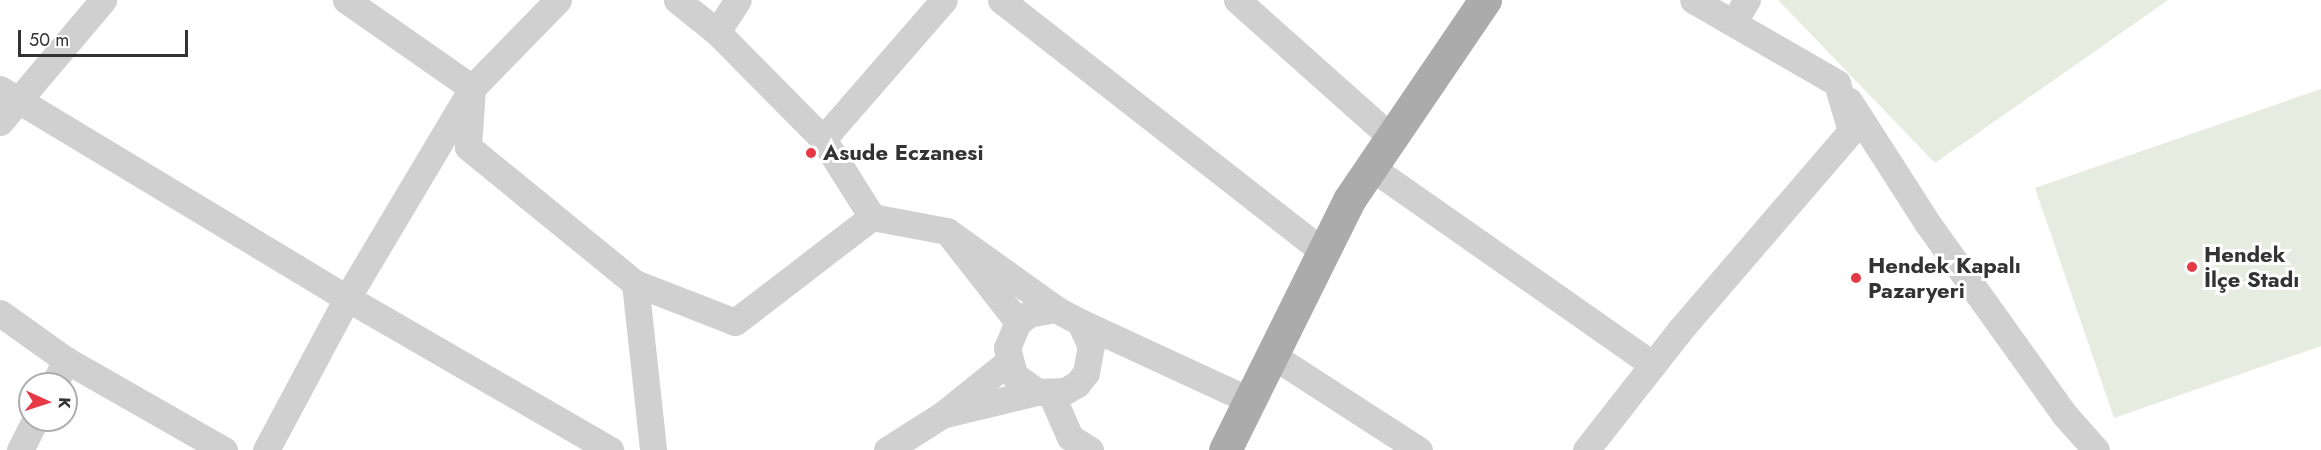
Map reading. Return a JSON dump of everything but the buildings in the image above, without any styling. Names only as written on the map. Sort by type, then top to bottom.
[{"type":"main road","points":[[1225,450],[1321,250],[1391,137],[1485,0]]},
{"type":"street","points":[[0,122],[9,94],[103,0]]},
{"type":"street","points":[[346,0],[472,88]]},
{"type":"street","points":[[266,450],[347,298],[472,88],[558,0]]},
{"type":"street","points":[[677,0],[717,32],[823,139],[872,217],[947,231],[1056,309],[1249,400]]},
{"type":"street","points":[[717,32],[738,0]]},
{"type":"street","points":[[823,139],[944,0]]},
{"type":"street","points":[[1001,0],[1321,250]]},
{"type":"street","points":[[1237,0],[1391,137]]},
{"type":"street","points":[[1693,0],[1837,83],[1935,233],[2064,414],[2096,450]]},
{"type":"street","points":[[1733,23],[1747,0]]},
{"type":"street","points":[[1586,450],[1653,365],[1851,131],[1837,83]]},
{"type":"street","points":[[472,88],[468,147],[634,283],[735,322],[872,217]]},
{"type":"street","points":[[9,94],[593,445]]},
{"type":"street","points":[[1372,168],[1653,365]]},
{"type":"street","points":[[947,231],[1018,322]]},
{"type":"street","points":[[634,283],[653,450]]},
{"type":"street","points":[[1056,309],[1029,314],[1018,322],[1011,334],[1008,362],[1024,385],[1044,393],[1071,437],[1090,450]]},
{"type":"street","points":[[0,313],[66,360],[224,450]]},
{"type":"street","points":[[942,415],[1044,393],[1065,391],[1086,373],[1091,346],[1080,322]]},
{"type":"street","points":[[1272,355],[1419,450]]},
{"type":"street","points":[[60,372],[66,360]]},
{"type":"street","points":[[887,450],[942,415],[1008,362]]},
{"type":"street","points":[[20,450],[29,432]]},
{"type":"shaded area","points":[[1778,0],[2168,0],[1935,163]]},
{"type":"shaded area","name":"Hendek İlçe Stadı","points":[[2321,89],[2321,346],[2114,418],[2035,188]]},
{"type":"place","name":"Asude Eczanesi","points":[[811,153]]},
{"type":"place","name":"Hendek İlçe Stadı","points":[[2192,267]]},
{"type":"place","name":"Hendek Kapalı Pazaryeri","points":[[1856,278]]}]
